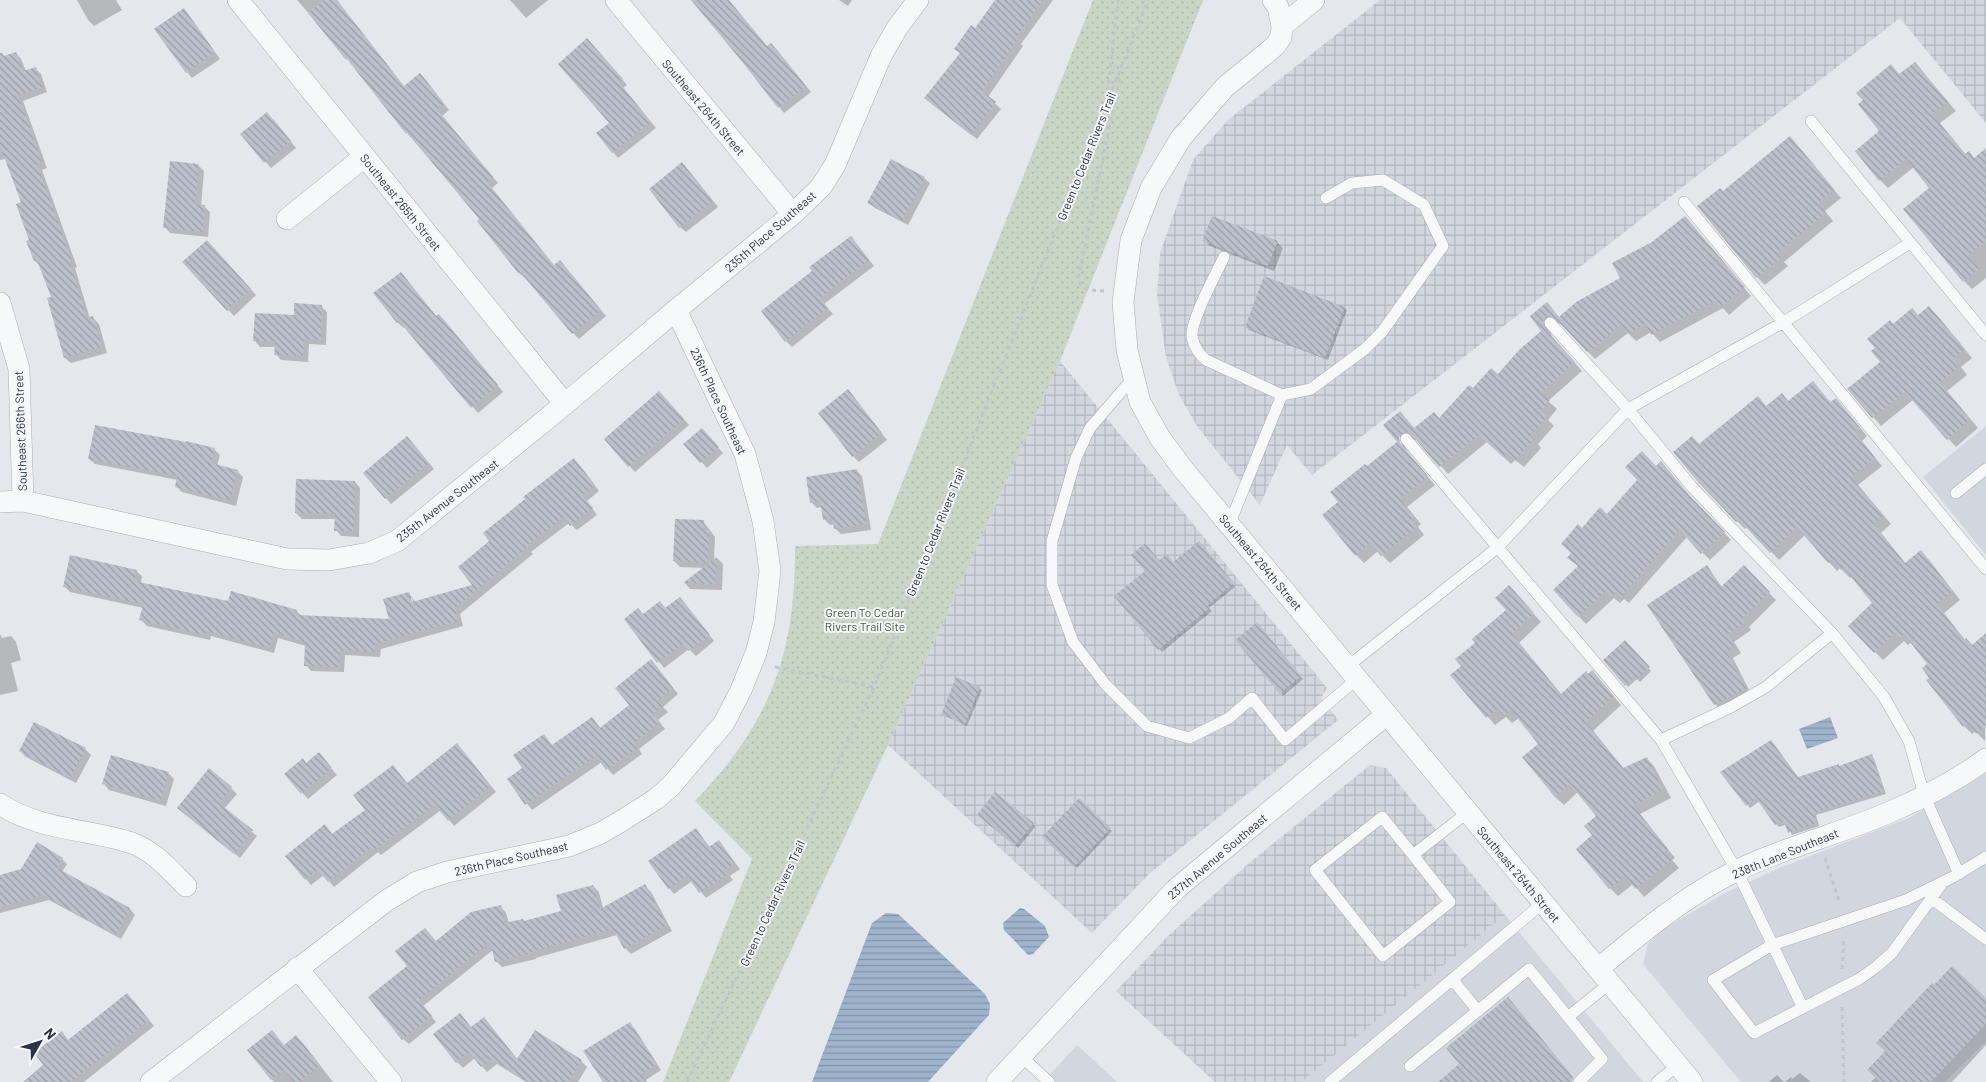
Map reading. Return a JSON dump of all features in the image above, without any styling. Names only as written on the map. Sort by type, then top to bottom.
[{"type":"street","name":"Southeast 265th Street","points":[[238,0],[565,404]]},
{"type":"street","name":"Southeast 264th Street","points":[[616,0],[793,214]]},
{"type":"street","name":"235th Place Southeast","points":[[676,310],[793,214],[821,187],[835,165],[882,56],[897,28],[918,0]]},
{"type":"street","points":[[1273,0],[1278,7],[1282,26]]},
{"type":"street","name":"Southeast 264th Street","points":[[1314,0],[1282,26],[1281,36],[1275,46],[1225,87],[1182,138],[1150,188],[1131,240],[1123,302],[1127,350],[1140,402],[1160,438],[1229,525],[1692,1082]]},
{"type":"street","points":[[287,219],[364,157]]},
{"type":"street","name":"Southeast 266th Street","points":[[0,303],[19,369],[23,502]]},
{"type":"street","name":"235th Avenue Southeast","points":[[0,502],[23,502],[288,560],[329,560],[369,554],[397,541],[565,404],[676,310]]},
{"type":"street","name":"236th Place Southeast","points":[[151,1082],[386,901],[417,882],[447,872],[569,846],[601,833],[656,799],[671,786],[724,723],[741,690],[752,662],[764,622],[770,571],[763,521],[745,454],[676,310]]},
{"type":"street","name":"237th Avenue Southeast","points":[[997,1082],[1176,889],[1387,714]]},
{"type":"street","name":"238th Lane Southeast","points":[[1604,976],[1662,916],[1691,896],[1737,871],[1774,854],[1890,812],[1924,795],[1986,759]]},
{"type":"street","points":[[0,804],[25,816],[133,844],[163,863],[186,886]]},
{"type":"street","points":[[297,968],[391,1082]]},
{"type":"lane","points":[[1810,121],[1986,335]]},
{"type":"lane","points":[[1224,257],[1193,325],[1192,338],[1200,355],[1206,360],[1282,394],[1311,389],[1365,348],[1382,332],[1442,246],[1424,205],[1383,180],[1352,183],[1326,198]]},
{"type":"lane","points":[[1684,202],[1986,569]]},
{"type":"lane","points":[[1134,377],[1090,428],[1076,458],[1052,541],[1052,585],[1073,642],[1106,685],[1147,726],[1189,738],[1229,718],[1252,698],[1285,740],[1352,673],[1497,548],[1628,409],[1784,322],[1910,243]]},
{"type":"lane","points":[[1550,323],[1628,409],[1692,487],[1832,633],[1884,697],[1909,741],[1924,795],[1959,874]]},
{"type":"lane","points":[[1229,525],[1282,394]]},
{"type":"lane","points":[[1406,439],[1661,740],[1737,871],[1804,1008]]},
{"type":"lane","points":[[1956,493],[1986,469]]},
{"type":"lane","points":[[1661,740],[1731,707],[1766,687],[1832,633]]},
{"type":"lane","points":[[1413,855],[1468,812]]},
{"type":"lane","points":[[1382,817],[1413,855],[1450,902],[1383,956],[1315,870],[1382,817]]},
{"type":"lane","points":[[1943,882],[1892,953],[1876,967],[1841,988],[1754,1033],[1713,980],[1772,945],[1906,900],[1959,874],[1986,857]]},
{"type":"lane","points":[[1931,898],[1986,939]]},
{"type":"lane","points":[[1333,1081],[1543,903]]},
{"type":"lane","points":[[1410,1066],[1529,969],[1602,1059],[1578,1082]]},
{"type":"lane","points":[[1568,1017],[1604,976]]},
{"type":"lane","points":[[1452,979],[1478,1010]]},
{"type":"lane","points":[[1021,1056],[1049,1082]]},
{"type":"lane","points":[[1657,1082],[1678,1065]]},
{"type":"path","points":[[1107,102],[1118,0]]},
{"type":"path","name":"Green to Cedar Rivers Trail","points":[[687,1082],[874,687],[1148,0]]},
{"type":"path","points":[[1122,65],[1078,279],[1079,283],[1087,289],[1124,294]]},
{"type":"path","points":[[752,662],[874,687]]},
{"type":"path","points":[[1819,838],[1845,920],[1841,988],[1844,1082]]},
{"type":"shaded area","points":[[1380,0],[1986,0],[1986,123],[1900,18],[1312,475],[1287,445],[1260,505],[1197,426],[1179,395],[1166,357],[1157,295],[1160,253],[1193,160],[1228,120]]},
{"type":"shaded area","points":[[1060,361],[1327,688],[1321,698],[1338,720],[1149,874],[1092,933],[888,745]]},
{"type":"shaded area","points":[[1986,426],[1986,555],[1923,477]]},
{"type":"shaded area","points":[[1370,765],[1386,768],[1505,915],[1302,1082],[1215,1082],[1116,991],[1169,935],[1248,864]]},
{"type":"shaded area","points":[[1986,773],[1986,1041],[1945,1082],[1741,1082],[1643,964],[1648,944],[1660,931],[1725,893],[1777,869],[1911,817]]},
{"type":"shaded area","points":[[1505,915],[1643,1082],[1302,1082],[1376,1020]]},
{"type":"shaded area","points":[[1077,1045],[1117,1082],[1043,1082]]},
{"type":"green space","name":"Green To Cedar Rivers Trail Site","points":[[1093,0],[1203,0],[1060,361],[888,745],[729,1082],[663,1082],[752,859],[695,801],[721,772],[742,743],[760,715],[774,685],[784,654],[790,620],[794,585],[795,546],[878,544]]},
{"type":"water","points":[[1830,717],[1838,738],[1807,749],[1799,729]]},
{"type":"water","points":[[1020,908],[1024,909],[1045,926],[1049,937],[1033,954],[1028,955],[1004,930],[1003,923]]},
{"type":"water","points":[[886,913],[898,914],[985,994],[990,1004],[989,1015],[928,1082],[812,1082],[872,923]]},
{"type":"building","points":[[324,0],[337,0],[404,86],[420,73],[444,104],[437,109],[493,177],[487,182],[554,265],[560,260],[601,310],[572,334],[520,272],[518,273],[477,221],[479,219],[407,132],[406,134],[308,13]]},
{"type":"building","points":[[691,0],[729,0],[767,46],[771,43],[806,86],[778,108]]},
{"type":"building","points":[[995,0],[1043,0],[982,91],[996,102],[971,135],[924,98],[960,53],[954,49],[971,25],[975,28]]},
{"type":"building","points":[[184,8],[215,52],[186,73],[154,29]]},
{"type":"building","points":[[587,38],[623,79],[619,82],[651,122],[612,153],[596,133],[609,123],[558,64]]},
{"type":"building","points":[[16,52],[23,71],[36,67],[42,87],[18,95],[42,162],[37,164],[72,261],[70,262],[87,318],[93,316],[102,347],[64,358],[47,298],[51,297],[37,260],[34,261],[26,241],[29,240],[16,204],[21,202],[0,146],[0,53],[4,56]]},
{"type":"building","points":[[1915,62],[1948,102],[1932,114],[1965,154],[1969,151],[1974,158],[1986,148],[1986,241],[1968,256],[1979,269],[1963,282],[1903,209],[1929,188],[1906,159],[1879,181],[1855,151],[1879,131],[1858,104],[1863,100],[1856,93],[1891,64],[1899,74]]},
{"type":"building","points":[[267,112],[291,141],[264,163],[240,134]]},
{"type":"building","points":[[1790,136],[1834,189],[1818,203],[1826,213],[1777,253],[1781,258],[1756,278],[1697,206],[1720,188],[1723,191]]},
{"type":"building","points":[[891,159],[925,177],[902,221],[867,203]]},
{"type":"building","points":[[170,161],[199,164],[195,204],[205,205],[203,232],[163,228]]},
{"type":"building","points":[[682,162],[713,201],[679,228],[649,189]]},
{"type":"building","points":[[1212,216],[1278,241],[1268,266],[1202,241]]},
{"type":"building","points":[[1685,216],[1745,287],[1720,308],[1715,301],[1651,335],[1645,324],[1627,334],[1621,324],[1592,350],[1590,349],[1587,352],[1555,318],[1545,317],[1543,321],[1544,328],[1575,362],[1541,393],[1550,400],[1541,411],[1547,417],[1530,436],[1534,439],[1515,461],[1507,453],[1503,457],[1479,435],[1439,467],[1411,434],[1408,432],[1402,433],[1399,437],[1400,443],[1428,476],[1400,499],[1414,516],[1411,519],[1417,527],[1381,556],[1370,543],[1355,556],[1322,515],[1338,502],[1330,492],[1365,464],[1367,466],[1397,442],[1383,425],[1400,411],[1414,428],[1434,412],[1439,418],[1469,385],[1473,388],[1491,368],[1498,374],[1519,350],[1541,331],[1530,316],[1547,302],[1559,317],[1576,302],[1620,278],[1612,263],[1652,242]]},
{"type":"building","points":[[851,236],[869,260],[820,298],[828,308],[785,342],[761,311],[812,271],[809,267]]},
{"type":"building","points":[[207,240],[251,289],[227,311],[182,262]]},
{"type":"building","points":[[401,272],[436,316],[439,314],[498,385],[471,408],[399,321],[397,323],[373,293]]},
{"type":"building","points":[[1264,276],[1345,307],[1325,358],[1245,327]]},
{"type":"building","points":[[294,303],[322,305],[321,340],[304,339],[303,356],[274,355],[275,342],[253,341],[255,313],[294,315]]},
{"type":"building","points":[[1929,306],[1965,349],[1953,358],[1959,366],[1940,383],[1970,419],[1947,440],[1905,392],[1872,418],[1847,389],[1880,362],[1871,351],[1875,348],[1867,339],[1890,320],[1893,324],[1912,308],[1918,315]]},
{"type":"building","points":[[1813,381],[1830,402],[1836,398],[1860,428],[1855,432],[1875,458],[1851,477],[1884,516],[1874,524],[1905,563],[1921,550],[1953,591],[1937,604],[1964,640],[1966,638],[1972,645],[1986,633],[1986,725],[1976,734],[1967,723],[1963,727],[1926,680],[1929,678],[1922,668],[1927,664],[1904,634],[1899,638],[1895,633],[1874,653],[1848,626],[1872,603],[1844,568],[1841,570],[1832,560],[1828,563],[1797,527],[1770,553],[1739,520],[1736,522],[1673,452],[1692,436],[1699,444],[1758,396],[1766,406],[1782,393],[1788,401]]},
{"type":"building","points":[[848,389],[882,433],[852,457],[818,413]]},
{"type":"building","points":[[659,391],[684,419],[628,467],[604,439]]},
{"type":"building","points":[[95,425],[215,448],[211,463],[238,470],[230,501],[175,487],[177,476],[88,459]]},
{"type":"building","points":[[702,428],[719,447],[700,463],[683,444]]},
{"type":"building","points":[[407,436],[429,463],[385,499],[363,473]]},
{"type":"building","points":[[1642,451],[1656,466],[1661,461],[1686,492],[1725,532],[1701,554],[1680,530],[1621,597],[1616,592],[1612,597],[1606,591],[1578,617],[1553,590],[1578,566],[1567,558],[1571,553],[1561,544],[1578,524],[1582,528],[1600,507],[1607,514],[1637,480],[1625,467]]},
{"type":"building","points":[[574,458],[595,485],[582,495],[593,508],[570,526],[564,517],[527,545],[528,547],[455,608],[458,621],[375,644],[375,652],[340,650],[339,667],[304,666],[305,642],[273,633],[269,648],[206,631],[205,635],[139,620],[143,604],[63,587],[70,555],[137,570],[134,581],[228,601],[231,591],[297,610],[296,615],[389,619],[383,599],[409,592],[412,602],[472,585],[458,567],[489,541],[483,533],[525,499],[523,497]]},
{"type":"building","points":[[857,469],[866,524],[834,529],[832,518],[823,520],[820,501],[810,503],[806,477]]},
{"type":"building","points":[[296,479],[355,481],[354,531],[334,531],[335,514],[295,513]]},
{"type":"building","points":[[675,519],[704,520],[703,530],[710,530],[708,563],[673,561]]},
{"type":"building","points":[[1199,541],[1234,583],[1208,605],[1210,608],[1158,650],[1114,596],[1145,571],[1131,555],[1145,543],[1159,560],[1167,554],[1173,562]]},
{"type":"building","points":[[717,557],[716,584],[683,583]]},
{"type":"building","points":[[1707,565],[1721,587],[1744,565],[1770,592],[1742,619],[1745,623],[1728,634],[1735,645],[1726,651],[1746,689],[1714,705],[1647,605]]},
{"type":"building","points":[[1509,585],[1534,613],[1512,634],[1561,694],[1586,671],[1588,674],[1592,670],[1614,696],[1586,722],[1623,768],[1647,757],[1663,790],[1633,805],[1668,849],[1665,852],[1672,860],[1635,889],[1625,876],[1609,889],[1576,849],[1592,835],[1584,826],[1596,816],[1570,784],[1555,797],[1522,757],[1538,744],[1511,710],[1503,716],[1497,709],[1486,718],[1450,675],[1461,666],[1455,659],[1475,643],[1472,639],[1506,610],[1495,598]]},
{"type":"building","points":[[680,597],[710,635],[689,651],[683,644],[657,663],[624,619],[638,608],[643,614],[660,601],[665,608]]},
{"type":"building","points":[[1257,622],[1301,676],[1280,694],[1235,640]]},
{"type":"building","points":[[1625,640],[1650,667],[1636,680],[1634,677],[1625,686],[1603,660]]},
{"type":"building","points":[[651,659],[673,688],[658,700],[663,706],[653,714],[660,722],[634,743],[638,748],[606,770],[596,756],[525,805],[507,779],[522,768],[513,755],[544,734],[552,745],[592,717],[600,728],[629,705],[615,688]]},
{"type":"building","points":[[956,677],[980,687],[965,724],[941,715]]},
{"type":"building","points":[[34,722],[86,748],[70,778],[19,751]]},
{"type":"building","points":[[1771,740],[1798,777],[1839,764],[1839,766],[1872,754],[1884,791],[1814,813],[1816,823],[1788,833],[1784,821],[1775,825],[1756,798],[1746,806],[1720,772]]},
{"type":"building","points":[[457,743],[491,786],[448,821],[435,805],[374,850],[371,847],[328,882],[318,870],[305,880],[285,856],[325,824],[332,834],[365,810],[353,795],[393,765],[407,783]]},
{"type":"building","points":[[319,752],[332,768],[301,794],[284,774],[303,758],[306,763]]},
{"type":"building","points":[[111,755],[169,772],[160,801],[102,784]]},
{"type":"building","points":[[209,768],[232,787],[219,803],[253,830],[234,854],[177,808]]},
{"type":"building","points":[[995,792],[1034,823],[1015,846],[977,815]]},
{"type":"building","points":[[1079,798],[1111,828],[1074,867],[1042,837]]},
{"type":"building","points":[[696,828],[709,847],[719,840],[735,863],[725,870],[728,874],[699,893],[687,876],[668,889],[648,861]]},
{"type":"building","points":[[37,842],[63,858],[57,868],[130,908],[116,935],[43,895],[0,907],[0,875],[21,869]]},
{"type":"building","points":[[645,884],[667,925],[624,949],[613,929],[531,952],[531,954],[495,962],[490,942],[419,1000],[432,1016],[402,1040],[368,997],[407,966],[395,951],[425,928],[436,941],[471,912],[501,905],[505,923],[523,919],[524,921],[561,911],[556,895],[593,885],[600,909]]},
{"type":"building","points":[[1952,966],[1986,998],[1986,1024],[1931,1082],[1880,1082],[1867,1070],[1885,1051],[1876,1043],[1932,983],[1934,985]]},
{"type":"building","points":[[127,993],[149,1020],[71,1082],[24,1082],[44,1066],[34,1053],[62,1031],[68,1040]]},
{"type":"building","points":[[1508,997],[1573,1077],[1572,1082],[1438,1082],[1459,1064],[1446,1048]]},
{"type":"building","points":[[460,1013],[471,1027],[484,1017],[517,1059],[535,1030],[582,1060],[568,1082],[528,1082],[491,1059],[481,1067],[469,1052],[456,1063],[433,1034]]},
{"type":"building","points":[[630,1022],[657,1064],[641,1074],[646,1082],[603,1082],[583,1051]]},
{"type":"building","points":[[272,1030],[284,1045],[296,1035],[320,1065],[299,1082],[293,1082],[284,1070],[271,1080],[247,1050]]}]
